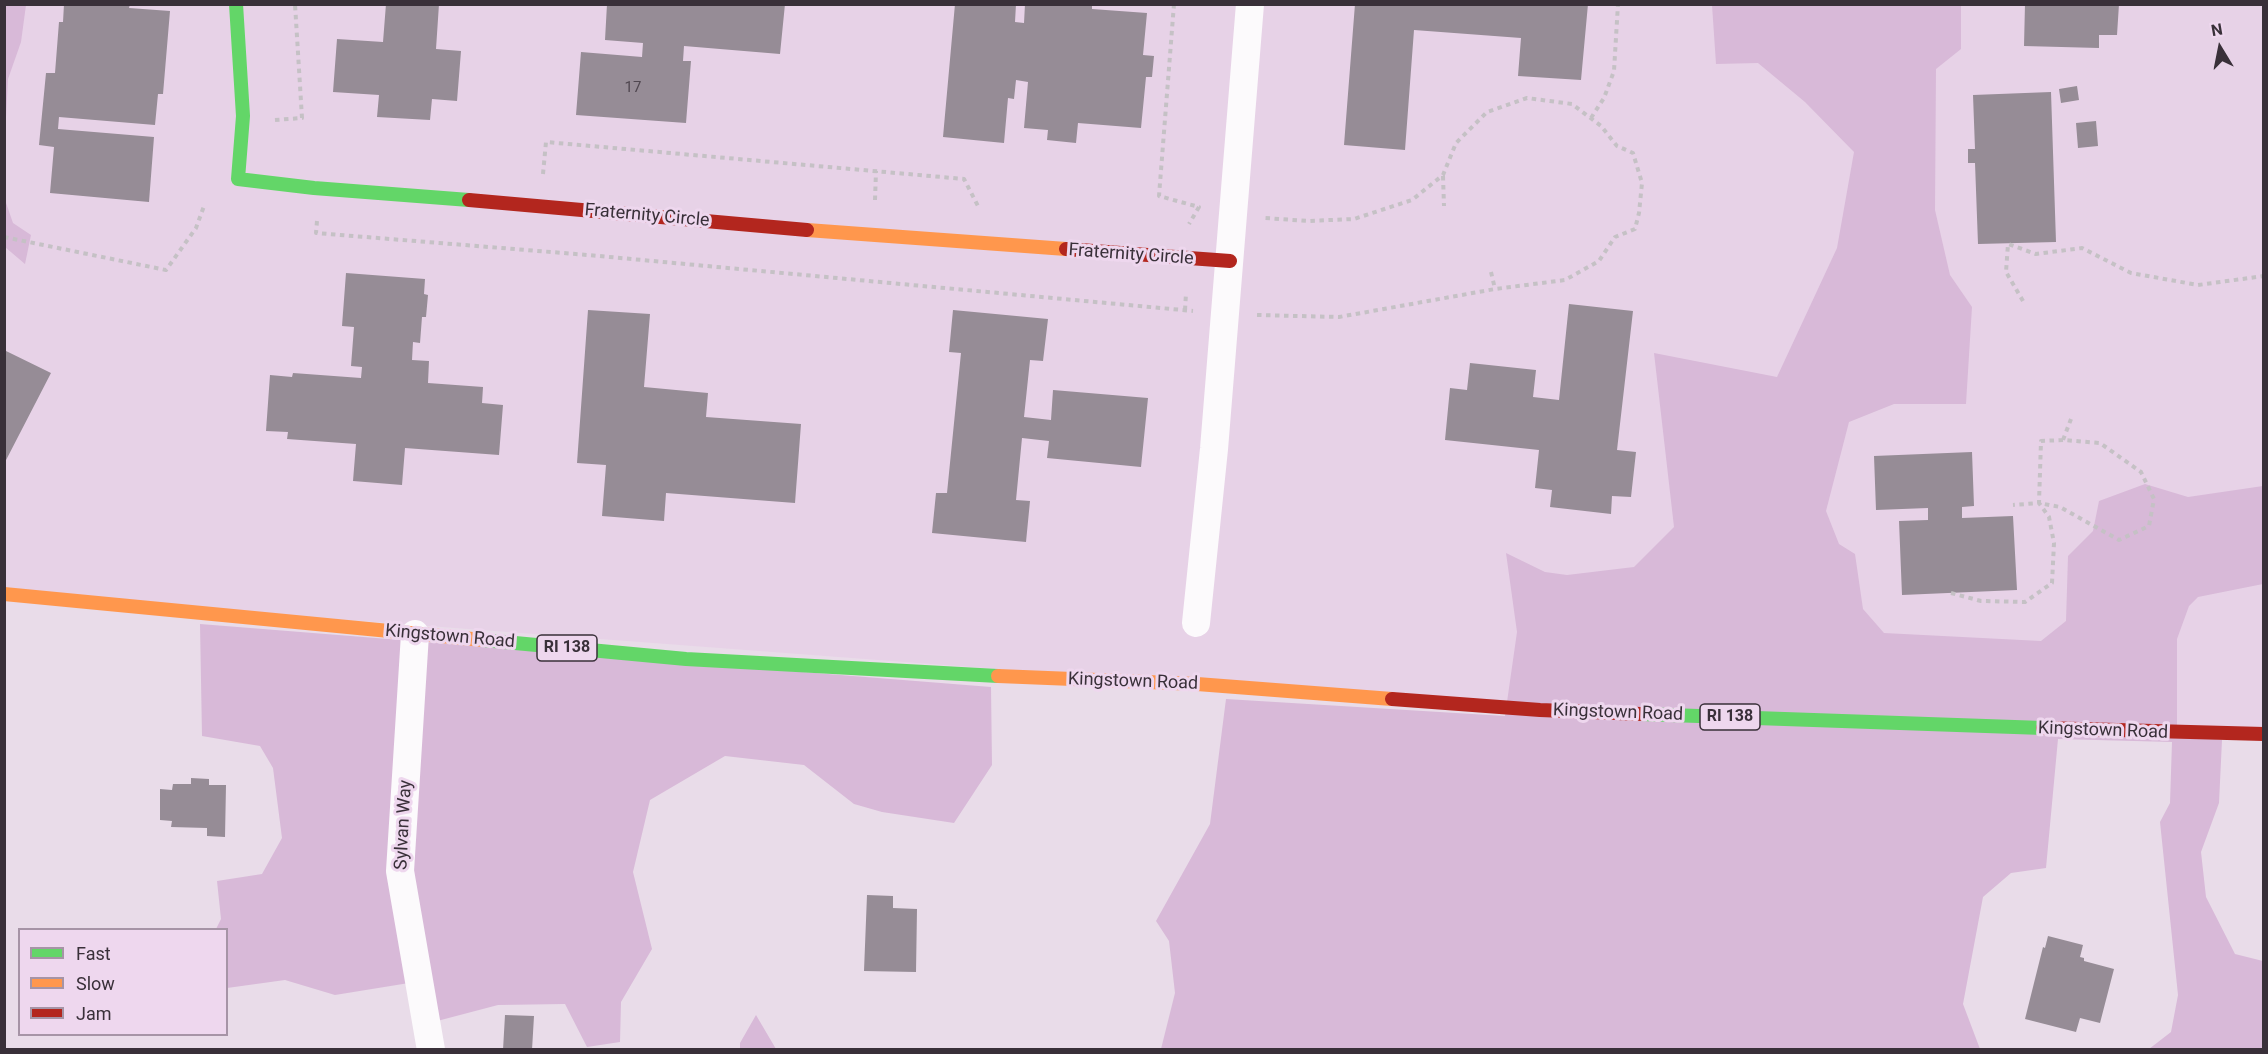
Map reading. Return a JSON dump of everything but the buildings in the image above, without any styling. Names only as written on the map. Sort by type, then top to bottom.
[{"type":"main road","name":"Fraternity Circle","points":[[236,4],[243,116],[238,179],[314,188],[815,231],[1230,261]]},
{"type":"main road","name":"Kingstown Road","points":[[4,594],[686,659],[1005,677],[1197,684],[1540,710],[2168,733],[2264,734]]},
{"type":"street","points":[[1196,623],[1214,449],[1250,4]]},
{"type":"street","name":"Sylvan Way","points":[[415,634],[400,871],[431,1050]]},
{"type":"path","points":[[266,120],[302,118],[295,4]]},
{"type":"path","points":[[1174,4],[1159,196],[1198,207],[1185,231]]},
{"type":"path","points":[[1591,118],[1604,98],[1614,71],[1618,4]]},
{"type":"path","points":[[1246,314],[1339,317],[1495,289],[1565,280],[1599,261],[1615,237],[1635,229],[1642,183],[1633,153],[1617,146],[1601,126],[1591,118],[1572,104],[1527,98],[1486,112],[1456,143],[1443,175],[1444,206]]},
{"type":"path","points":[[542,177],[546,142],[964,178],[977,207],[986,212]]},
{"type":"path","points":[[874,206],[876,171]]},
{"type":"path","points":[[1264,218],[1308,221],[1354,219],[1412,200],[1443,175]]},
{"type":"path","points":[[4,237],[166,270],[196,228],[204,206]]},
{"type":"path","points":[[318,209],[316,233],[588,255],[1196,311]]},
{"type":"path","points":[[2023,301],[2006,272],[2008,244],[2036,254],[2082,248],[2131,273],[2198,285],[2264,276]]},
{"type":"path","points":[[1491,272],[1495,289]]},
{"type":"path","points":[[1185,310],[1186,291]]},
{"type":"path","points":[[2063,440],[2071,419]]},
{"type":"path","points":[[1951,592],[1981,601],[2025,602],[2052,583],[2055,543],[2049,517],[2039,503],[2041,441],[2100,443],[2141,472],[2154,499],[2149,526],[2119,540],[2060,507],[2039,503],[2013,505]]},
{"type":"shaded area","points":[[5,4],[26,5],[21,42],[8,79],[5,136]]},
{"type":"shaded area","points":[[4,5],[2263,5],[2263,733],[1540,710],[5,594]]},
{"type":"shaded area","points":[[1712,5],[1961,5],[1961,49],[1936,69],[1935,210],[1950,275],[1972,307],[1966,404],[1894,404],[1849,422],[1826,511],[1839,544],[1855,554],[1863,609],[1884,633],[2041,641],[2066,621],[2068,556],[2093,531],[2099,501],[2145,484],[2188,497],[2263,486],[2263,584],[2198,597],[2189,606],[2177,639],[2177,734],[2222,740],[2219,803],[2201,852],[2206,897],[2235,954],[2263,961],[2263,1049],[2149,1049],[2171,1032],[2178,995],[2160,822],[2170,803],[2172,742],[2058,739],[2046,868],[2011,873],[1983,897],[1963,1004],[1980,1049],[1161,1049],[1175,993],[1169,941],[1156,921],[1210,824],[1226,699],[1505,716],[1517,632],[1506,553],[1545,572],[1567,575],[1634,567],[1674,527],[1654,353],[1777,377],[1837,248],[1854,152],[1805,102],[1758,63],[1716,64]]},
{"type":"shaded area","points":[[4,197],[13,223],[31,235],[25,264],[5,247]]},
{"type":"shaded area","points":[[200,624],[991,687],[992,765],[954,823],[882,812],[854,804],[804,765],[725,756],[650,800],[633,872],[652,949],[621,1002],[620,1042],[587,1047],[565,1004],[498,1005],[422,1025],[409,983],[335,995],[285,980],[228,988],[228,928],[216,928],[221,919],[217,881],[262,874],[282,838],[273,768],[260,746],[202,736]]},
{"type":"shaded area","points":[[756,1015],[776,1049],[740,1049],[740,1043]]},
{"type":"traffic: fast","points":[[236,4],[243,116],[238,179],[314,188],[469,200]]},
{"type":"traffic: fast","points":[[483,640],[686,659],[998,676]]},
{"type":"traffic: fast","points":[[1641,714],[2043,728]]},
{"type":"traffic: slow","points":[[807,230],[1066,249]]},
{"type":"traffic: slow","points":[[4,594],[483,640]]},
{"type":"traffic: slow","points":[[998,676],[1197,684],[1392,699]]},
{"type":"traffic: jam","points":[[469,200],[807,230]]},
{"type":"traffic: jam","points":[[1066,249],[1230,261]]},
{"type":"traffic: jam","points":[[1392,699],[1540,710],[1641,714]]},
{"type":"traffic: jam","points":[[2043,728],[2264,734]]}]
